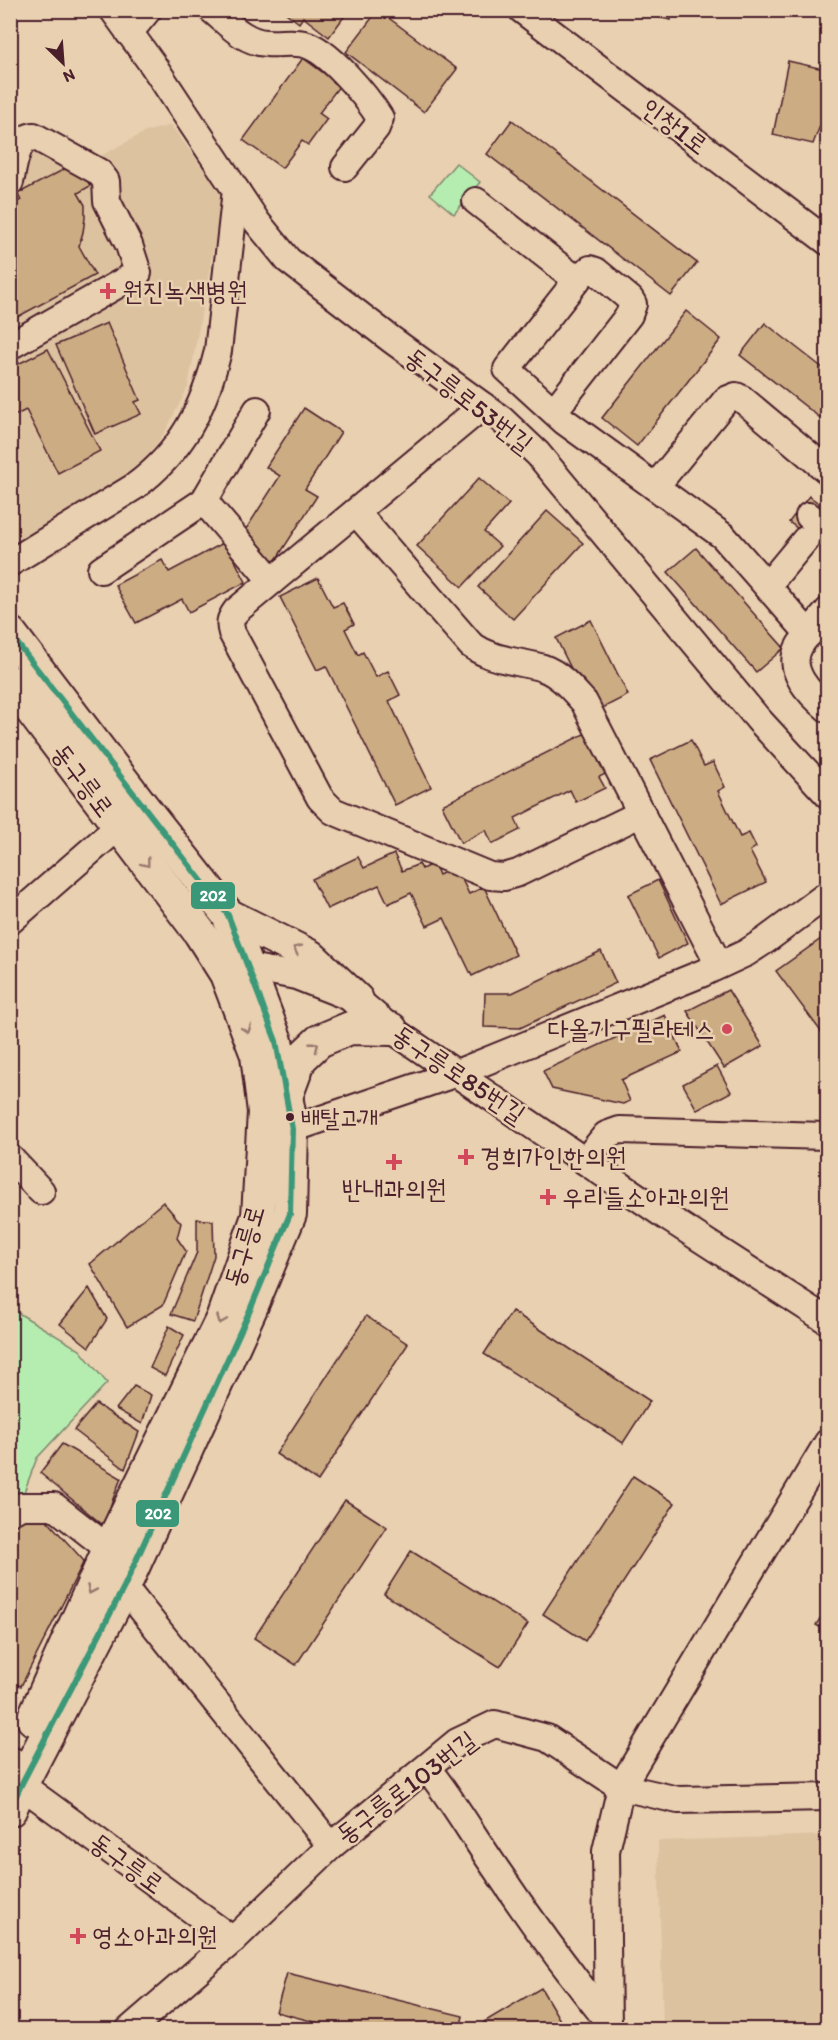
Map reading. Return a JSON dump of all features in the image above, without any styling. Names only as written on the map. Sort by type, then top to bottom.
[{"type":"main road","name":"동구릉로","points":[[10,633],[228,915],[237,970],[257,1055],[264,1112],[258,1216],[222,1318],[109,1550],[13,1777]]},
{"type":"main road","name":"동구릉로","points":[[10,682],[200,933],[237,970],[276,1041],[292,1130],[290,1214],[250,1310],[124,1587],[13,1777]]},
{"type":"main road","points":[[228,915],[310,956],[357,1000]]},
{"type":"main road","points":[[287,1094],[300,1059],[318,1041],[350,1028],[391,1029]]},
{"type":"street","name":"동구릉로53번길","points":[[113,10],[257,222],[288,260],[392,340],[501,418],[538,454],[758,719],[828,795]]},
{"type":"street","points":[[129,33],[148,10]]},
{"type":"street","points":[[212,10],[253,41],[311,45],[348,76],[380,118],[376,129],[345,167]]},
{"type":"street","name":"인창1로","points":[[522,10],[828,242]]},
{"type":"street","points":[[10,182],[21,143],[30,136],[34,136],[99,172],[104,177],[107,201],[129,245],[138,273],[10,346]]},
{"type":"street","points":[[10,563],[154,473],[180,442],[198,411],[213,374],[218,351],[236,190]]},
{"type":"street","points":[[476,201],[577,280]]},
{"type":"street","points":[[554,411],[629,315],[633,304],[630,298],[596,271],[590,269],[577,280],[507,369],[564,421],[723,536],[809,634]]},
{"type":"street","points":[[655,487],[726,400],[736,396],[828,471]]},
{"type":"street","points":[[483,406],[236,611],[230,618],[230,625],[320,798],[333,811],[490,876],[504,877],[518,873],[642,813]]},
{"type":"street","points":[[101,570],[204,501],[257,411]]},
{"type":"street","points":[[204,501],[272,581]]},
{"type":"street","points":[[356,512],[471,645],[494,658],[545,669],[560,678],[584,702],[719,965]]},
{"type":"street","points":[[767,586],[814,529]]},
{"type":"street","points":[[828,611],[798,650],[796,664],[807,692],[828,710]]},
{"type":"street","points":[[10,921],[118,827]]},
{"type":"street","points":[[292,1130],[457,1073],[671,987],[746,953],[828,894]]},
{"type":"street","name":"동구릉로85번길","points":[[237,970],[296,976],[357,1000],[391,1029],[680,1226],[828,1321]]},
{"type":"street","points":[[585,1161],[606,1135],[620,1130],[827,1136]]},
{"type":"street","points":[[10,1158],[41,1191]]},
{"type":"street","points":[[608,2025],[606,1851],[621,1787],[828,1442]]},
{"type":"street","points":[[10,1512],[21,1506],[54,1506],[109,1550]]},
{"type":"street","name":"동구릉로103번길","points":[[124,1587],[332,1846],[457,1742],[495,1724],[547,1738],[621,1787]]},
{"type":"street","points":[[427,1768],[445,1790],[492,1864],[561,1962],[608,2025]]},
{"type":"street","name":"동구릉로","points":[[13,1777],[233,1940]]},
{"type":"street","points":[[621,1787],[678,1800],[828,1797]]},
{"type":"street","points":[[129,2030],[233,1940],[332,1846]]},
{"type":"shaded area","name":"원진녹색병원","points":[[31,123],[91,161],[145,132],[171,125],[223,195],[188,387],[165,432],[138,470],[11,548],[10,138],[11,134]]},
{"type":"shaded area","points":[[827,1835],[827,2029],[663,2029],[658,1841]]},
{"type":"green space","points":[[456,163],[480,182],[454,214],[430,194]]},
{"type":"green space","points":[[10,1308],[80,1350],[107,1383],[37,1458],[21,1500],[10,1501]]},
{"type":"building","points":[[282,10],[349,10],[329,37],[303,17],[299,23]]},
{"type":"building","points":[[378,10],[457,69],[424,112],[346,52]]},
{"type":"building","points":[[628,10],[673,10],[671,20]]},
{"type":"building","points":[[303,58],[340,85],[319,113],[327,119],[308,145],[302,141],[282,168],[243,140]]},
{"type":"building","points":[[788,61],[828,70],[828,119],[823,118],[813,144],[773,135]]},
{"type":"building","points":[[512,120],[697,263],[671,296],[487,154]]},
{"type":"building","points":[[78,162],[90,186],[78,193],[85,205],[83,232],[79,246],[95,275],[10,321],[10,241],[17,238],[10,226],[10,218],[14,216],[10,206],[21,200],[17,194]]},
{"type":"building","points":[[686,311],[721,339],[637,446],[602,418]]},
{"type":"building","points":[[107,323],[140,400],[135,402],[141,414],[95,434],[56,345]]},
{"type":"building","points":[[765,323],[828,372],[828,424],[740,355]]},
{"type":"building","points":[[48,349],[100,451],[58,473],[26,410],[12,417],[10,413],[10,368]]},
{"type":"building","points":[[304,408],[341,432],[305,489],[317,496],[274,563],[239,540],[280,476],[266,467]]},
{"type":"building","points":[[479,478],[509,504],[484,532],[500,546],[462,587],[417,546]]},
{"type":"building","points":[[809,496],[828,510],[828,551],[789,522]]},
{"type":"building","points":[[547,511],[583,543],[513,619],[478,587]]},
{"type":"building","points":[[225,542],[246,582],[189,612],[182,599],[136,623],[115,585],[162,560],[169,572]]},
{"type":"building","points":[[696,548],[784,648],[756,672],[668,572]]},
{"type":"building","points":[[318,578],[333,607],[343,603],[354,624],[345,629],[358,655],[363,652],[376,677],[388,671],[400,695],[389,701],[431,787],[395,805],[326,666],[317,670],[280,597]]},
{"type":"building","points":[[591,620],[628,695],[593,713],[556,638]]},
{"type":"building","points":[[604,724],[624,765],[599,777],[605,788],[576,802],[570,790],[515,818],[520,830],[492,844],[486,830],[461,843],[442,805]]},
{"type":"building","points":[[691,740],[704,766],[713,762],[725,787],[718,791],[740,837],[749,833],[756,847],[750,851],[766,882],[721,904],[650,760]]},
{"type":"building","points":[[394,854],[402,871],[419,864],[422,869],[434,863],[439,875],[456,867],[469,894],[484,887],[516,955],[472,976],[444,918],[427,926],[411,893],[388,904],[379,885],[327,909],[312,879],[358,857],[364,868]]},
{"type":"building","points":[[658,880],[688,943],[659,958],[628,895]]},
{"type":"building","points":[[828,934],[828,1041],[776,971]]},
{"type":"building","points":[[601,951],[616,983],[520,1028],[484,1027],[485,993],[512,993]]},
{"type":"building","points":[[728,990],[763,1046],[724,1068],[687,1011]]},
{"type":"building","points":[[665,1015],[682,1052],[621,1080],[630,1101],[623,1104],[552,1089],[543,1071]]},
{"type":"building","points":[[717,1066],[731,1092],[697,1110],[683,1084]]},
{"type":"building","points":[[163,1202],[181,1223],[177,1238],[186,1251],[163,1305],[127,1327],[90,1264]]},
{"type":"building","points":[[197,1219],[213,1221],[214,1256],[193,1321],[171,1314],[197,1252]]},
{"type":"building","points":[[89,1288],[107,1319],[89,1347],[60,1324]]},
{"type":"building","points":[[512,1311],[650,1401],[623,1443],[484,1354]]},
{"type":"building","points":[[366,1316],[408,1344],[318,1481],[276,1454]]},
{"type":"building","points":[[169,1326],[184,1335],[165,1376],[150,1368]]},
{"type":"building","points":[[134,1386],[151,1395],[142,1424],[116,1409]]},
{"type":"building","points":[[96,1404],[139,1432],[125,1469],[74,1430]]},
{"type":"building","points":[[62,1444],[121,1478],[103,1525],[40,1473]]},
{"type":"building","points":[[633,1476],[675,1503],[585,1641],[543,1614]]},
{"type":"building","points":[[345,1500],[387,1527],[296,1665],[254,1638]]},
{"type":"building","points":[[45,1518],[84,1561],[21,1686],[10,1682],[10,1530],[20,1520]]},
{"type":"building","points":[[411,1551],[528,1624],[500,1667],[384,1594]]},
{"type":"building","points":[[828,1606],[828,1632],[816,1625]]},
{"type":"building","points":[[10,1691],[19,1695],[10,1712]]},
{"type":"building","points":[[287,1973],[463,2016],[460,2030],[346,2030],[276,2012]]},
{"type":"building","points":[[541,1988],[564,2027],[560,2030],[488,2030],[484,2022]]},
{"type":"transit line","name":"202","points":[[10,634],[228,915],[276,1041],[292,1129],[290,1214],[250,1310],[124,1587],[10,1809]]},
{"type":"place","name":"원진녹색병원","points":[[108,291]]},
{"type":"place","name":"다올기구필라테스","points":[[727,1029]]},
{"type":"place","name":"배탈고개","points":[[290,1117]]},
{"type":"place","name":"경희가인한의원","points":[[466,1157]]},
{"type":"place","name":"반내과의원","points":[[394,1162]]},
{"type":"place","name":"우리들소아과의원","points":[[548,1197]]},
{"type":"place","name":"영소아과의원","points":[[78,1936]]}]
